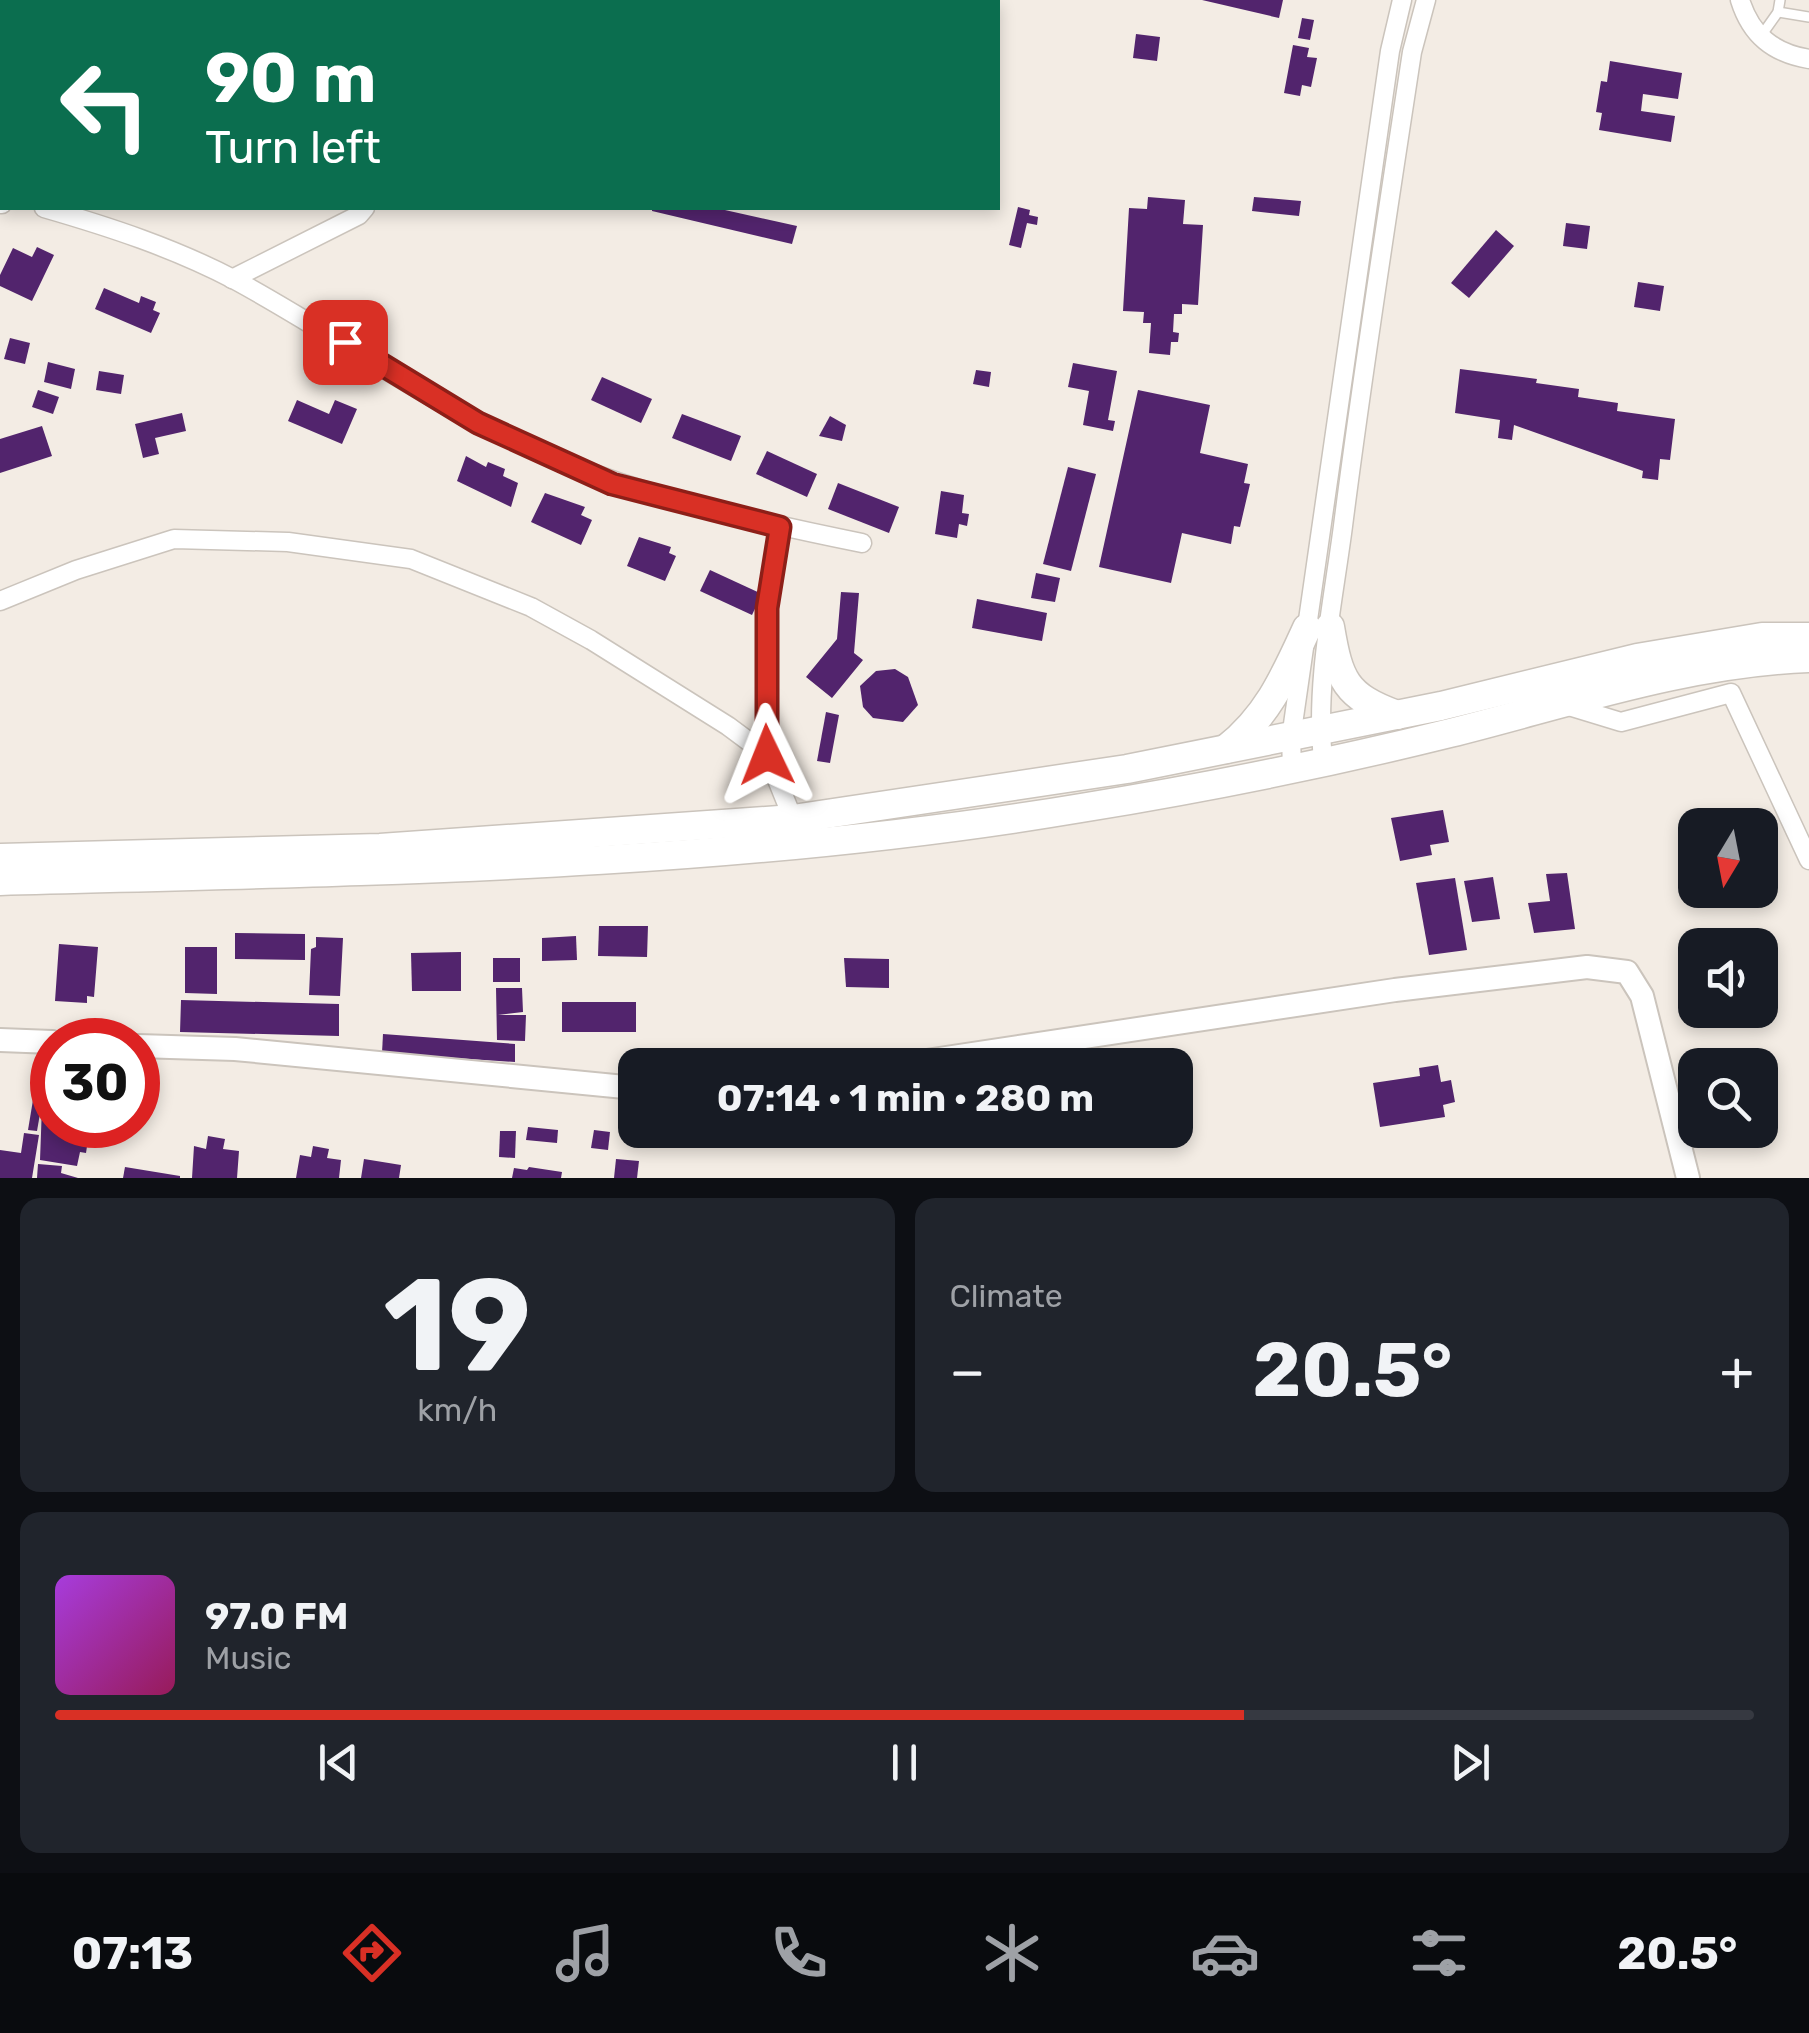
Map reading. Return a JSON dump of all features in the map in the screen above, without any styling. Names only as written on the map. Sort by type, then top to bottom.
[{"type":"main road","points":[[1318,627],[1346,688],[1366,704],[1397,715]]},
{"type":"main road","points":[[1224,751],[1253,728],[1318,627]]},
{"type":"main road","points":[[0,858],[380,848],[793,819],[1224,751],[1637,658],[1762,637],[1809,637]]},
{"type":"main road","points":[[0,881],[449,870],[825,842],[1080,809],[1452,732],[1556,702],[1720,665],[1809,658]]},
{"type":"street","points":[[1323,761],[1318,627],[1390,51],[1402,0]]},
{"type":"street","points":[[1292,767],[1291,738],[1318,627],[1406,89],[1426,0]]},
{"type":"street","points":[[1740,0],[1750,24],[1770,47],[1788,56],[1809,59]]},
{"type":"street","points":[[51,210],[134,234],[232,279],[495,431],[612,484],[862,544]]},
{"type":"street","points":[[232,279],[363,210]]},
{"type":"street","points":[[780,527],[767,608],[767,755],[793,819]]},
{"type":"street","points":[[0,601],[76,570],[174,539],[288,542],[411,559],[532,608],[591,640],[767,755]]},
{"type":"street","points":[[1556,702],[1621,722],[1731,693],[1809,860]]},
{"type":"street","points":[[1012,1048],[1395,990],[1587,968],[1612,969],[1627,972],[1642,996],[1688,1178]]},
{"type":"street","points":[[0,1040],[30,1041]]},
{"type":"street","points":[[160,1047],[236,1050],[618,1086]]},
{"type":"lane","points":[[1761,36],[1778,12],[1780,0]]},
{"type":"lane","points":[[1778,12],[1809,17]]},
{"type":"building","points":[[1202,0],[1283,0],[1279,18]]},
{"type":"building","points":[[1302,18],[1314,20],[1310,40],[1298,38]]},
{"type":"building","points":[[1136,34],[1160,37],[1157,61],[1133,58]]},
{"type":"building","points":[[1293,45],[1309,48],[1307,57],[1317,58],[1311,87],[1302,85],[1300,96],[1284,93]]},
{"type":"building","points":[[1610,61],[1682,73],[1678,99],[1643,94],[1641,111],[1675,116],[1671,142],[1599,130],[1602,113],[1596,112],[1601,81],[1607,82]]},
{"type":"building","points":[[1148,197],[1185,200],[1183,224],[1203,225],[1198,305],[1182,304],[1182,314],[1174,314],[1173,332],[1179,333],[1178,342],[1171,342],[1170,355],[1149,353],[1151,323],[1143,323],[1144,312],[1123,311],[1129,208],[1147,209]]},
{"type":"building","points":[[1254,197],[1301,201],[1299,216],[1252,211]]},
{"type":"building","points":[[1018,207],[1038,217],[1037,225],[1027,223],[1021,248],[1009,245]]},
{"type":"building","points":[[725,210],[797,226],[792,244],[652,211]]},
{"type":"building","points":[[1566,223],[1590,226],[1587,249],[1563,246]]},
{"type":"building","points":[[1496,230],[1514,246],[1469,298],[1451,283]]},
{"type":"building","points":[[37,247],[54,255],[32,301],[0,286],[0,275],[13,248],[32,257]]},
{"type":"building","points":[[1638,282],[1664,286],[1660,311],[1634,307]]},
{"type":"building","points":[[104,288],[139,303],[141,296],[156,302],[153,310],[160,313],[151,333],[95,309]]},
{"type":"building","points":[[10,338],[30,343],[25,364],[4,359]]},
{"type":"building","points":[[48,362],[75,369],[71,389],[44,382]]},
{"type":"building","points":[[1073,363],[1117,371],[1108,420],[1115,421],[1113,431],[1083,425],[1089,391],[1068,387]]},
{"type":"building","points":[[1460,369],[1537,379],[1536,383],[1579,389],[1578,397],[1618,403],[1617,411],[1675,419],[1670,460],[1660,459],[1658,480],[1642,478],[1643,471],[1514,425],[1512,440],[1498,438],[1500,420],[1455,413]]},
{"type":"building","points":[[976,370],[991,372],[989,387],[973,384]]},
{"type":"building","points":[[99,371],[124,375],[121,394],[96,390]]},
{"type":"building","points":[[602,377],[652,399],[641,423],[591,400]]},
{"type":"building","points":[[38,390],[59,397],[53,414],[32,407]]},
{"type":"building","points":[[1138,390],[1210,405],[1200,453],[1248,464],[1244,483],[1250,484],[1240,527],[1234,526],[1231,544],[1182,533],[1171,583],[1099,567]]},
{"type":"building","points":[[297,400],[329,414],[335,400],[357,409],[342,444],[288,421]]},
{"type":"building","points":[[182,413],[186,431],[155,438],[159,454],[143,458],[135,424]]},
{"type":"building","points":[[682,414],[741,436],[731,461],[672,438]]},
{"type":"building","points":[[830,416],[846,425],[842,441],[819,436]]},
{"type":"building","points":[[42,426],[52,456],[0,473],[0,439]]},
{"type":"building","points":[[767,451],[817,474],[807,497],[756,474]]},
{"type":"building","points":[[466,456],[486,467],[488,462],[505,469],[503,476],[518,483],[511,507],[457,481]]},
{"type":"building","points":[[1068,467],[1096,474],[1071,571],[1043,564]]},
{"type":"building","points":[[838,483],[899,507],[889,533],[828,509]]},
{"type":"building","points":[[941,491],[964,495],[962,513],[969,514],[967,526],[959,524],[957,538],[935,534]]},
{"type":"building","points":[[545,493],[585,507],[581,515],[592,520],[581,545],[531,522]]},
{"type":"building","points":[[639,537],[671,547],[669,553],[676,556],[665,581],[627,566]]},
{"type":"building","points":[[710,570],[762,594],[752,615],[700,591]]},
{"type":"building","points":[[1036,573],[1060,578],[1055,602],[1031,598]]},
{"type":"building","points":[[841,592],[859,593],[854,653],[863,660],[832,698],[806,677],[837,639]]},
{"type":"building","points":[[977,599],[1047,613],[1042,641],[972,628]]},
{"type":"building","points":[[895,669],[908,677],[918,705],[903,722],[873,718],[863,707],[860,686],[876,671]]},
{"type":"building","points":[[826,712],[839,715],[830,763],[817,761]]},
{"type":"building","points":[[1443,810],[1449,842],[1430,845],[1432,855],[1400,861],[1391,818]]},
{"type":"building","points":[[1567,873],[1575,929],[1534,933],[1528,903],[1550,901],[1546,874]]},
{"type":"building","points":[[1493,877],[1500,919],[1472,922],[1464,881]]},
{"type":"building","points":[[1455,878],[1467,950],[1429,955],[1416,883]]},
{"type":"building","points":[[599,926],[648,926],[647,957],[598,956]]},
{"type":"building","points":[[235,933],[305,934],[305,960],[235,959]]},
{"type":"building","points":[[576,936],[577,960],[542,961],[542,938]]},
{"type":"building","points":[[316,937],[343,938],[340,996],[309,995],[311,949],[316,947]]},
{"type":"building","points":[[59,944],[98,947],[94,997],[87,996],[87,1003],[55,1001]]},
{"type":"building","points":[[185,947],[217,947],[217,994],[185,993]]},
{"type":"building","points":[[461,952],[461,991],[412,991],[411,953]]},
{"type":"building","points":[[493,958],[520,958],[520,982],[493,982]]},
{"type":"building","points":[[844,958],[889,959],[889,988],[846,987]]},
{"type":"building","points":[[496,988],[522,988],[523,1012],[498,1015],[526,1015],[525,1041],[497,1040]]},
{"type":"building","points":[[181,1000],[339,1004],[339,1036],[180,1032]]},
{"type":"building","points":[[562,1002],[636,1002],[636,1032],[562,1032]]},
{"type":"building","points":[[383,1034],[515,1044],[515,1062],[382,1053]]},
{"type":"building","points":[[1438,1065],[1441,1082],[1451,1080],[1455,1102],[1443,1105],[1445,1117],[1380,1127],[1373,1083],[1420,1076],[1419,1068]]},
{"type":"building","points":[[528,1127],[558,1130],[557,1143],[526,1140]]},
{"type":"building","points":[[594,1130],[610,1132],[608,1150],[591,1148]]},
{"type":"building","points":[[500,1131],[516,1131],[515,1158],[499,1157]]},
{"type":"building","points":[[24,1133],[30,1134],[30,1148],[37,1148],[32,1178],[0,1178],[0,1150],[21,1153]]},
{"type":"building","points":[[208,1136],[225,1139],[223,1149],[239,1151],[237,1178],[192,1178],[194,1146],[206,1149]]},
{"type":"building","points":[[313,1146],[329,1149],[327,1158],[341,1160],[339,1178],[296,1178],[300,1155],[311,1157]]},
{"type":"building","points":[[40,1148],[87,1148],[86,1153],[80,1152],[77,1166],[40,1160]]},
{"type":"building","points":[[364,1159],[401,1165],[399,1178],[361,1178]]},
{"type":"building","points":[[616,1159],[639,1161],[637,1178],[614,1178]]},
{"type":"building","points":[[38,1164],[62,1166],[61,1173],[78,1178],[37,1178]]},
{"type":"building","points":[[125,1167],[180,1176],[180,1178],[123,1178]]},
{"type":"building","points":[[514,1168],[562,1172],[561,1178],[512,1178]]},
{"type":"route","points":[[345,342],[478,423],[612,484],[780,527],[767,608],[767,755]]}]
